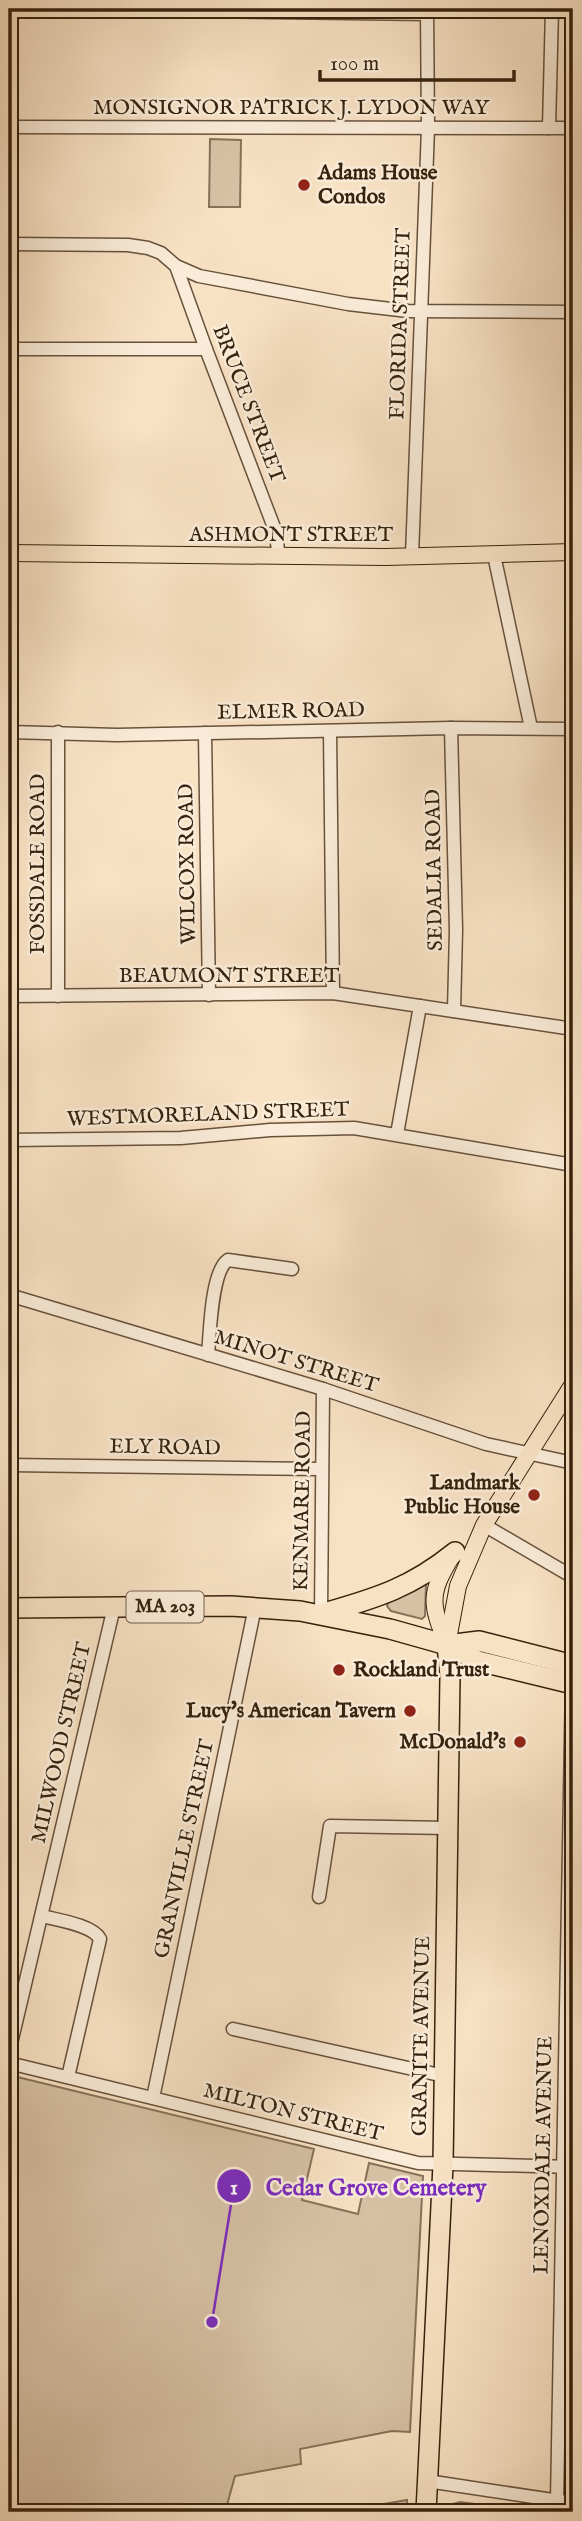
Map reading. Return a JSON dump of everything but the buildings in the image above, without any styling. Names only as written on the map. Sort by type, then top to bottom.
[{"type":"highway","points":[[321,1614],[402,1588],[437,1567],[455,1552]]},
{"type":"highway","name":"MA 203","points":[[9,1608],[255,1607],[321,1614],[371,1624],[447,1645],[478,1661],[573,1677]]},
{"type":"highway","name":"GRANITE AVENUE","points":[[426,2512],[443,2165],[450,1676],[447,1645]]},
{"type":"main road","name":"ASHMONT STREET","points":[[9,553],[412,556],[573,552]]},
{"type":"main road","points":[[447,1645],[458,1586],[484,1525],[573,1384]]},
{"type":"main road","points":[[447,1645],[434,1608],[441,1574],[455,1552],[484,1525]]},
{"type":"street","points":[[50,9],[427,11]]},
{"type":"street","points":[[549,128],[552,9]]},
{"type":"street","name":"FLORIDA STREET","points":[[412,556],[428,128],[427,11]]},
{"type":"street","name":"MONSIGNOR PATRICK J. LYDON WAY","points":[[9,127],[573,128]]},
{"type":"street","points":[[9,244],[128,245],[148,248],[161,253],[176,266],[199,276],[348,304],[421,312],[573,312]]},
{"type":"street","name":"BRUCE STREET","points":[[176,266],[275,530],[279,556]]},
{"type":"street","points":[[9,349],[206,349]]},
{"type":"street","points":[[495,555],[531,728]]},
{"type":"street","name":"SEDALIA ROAD","points":[[451,728],[456,930],[454,1011]]},
{"type":"street","name":"ELMER ROAD","points":[[9,732],[117,735],[531,728],[573,732]]},
{"type":"street","points":[[330,731],[332,993]]},
{"type":"street","name":"FOSSDALE ROAD","points":[[58,732],[58,996]]},
{"type":"street","name":"WILCOX ROAD","points":[[205,733],[209,995]]},
{"type":"street","name":"BEAUMONT STREET","points":[[9,996],[332,993],[573,1028]]},
{"type":"street","points":[[397,1134],[420,1006]]},
{"type":"street","name":"WESTMORELAND STREET","points":[[9,1140],[181,1138],[354,1128],[573,1165]]},
{"type":"street","points":[[208,1355],[218,1276],[224,1262],[228,1260],[292,1269]]},
{"type":"street","name":"MINOT STREET","points":[[9,1295],[323,1389],[486,1444],[573,1463]]},
{"type":"street","name":"KENMARE ROAD","points":[[321,1614],[323,1389]]},
{"type":"street","name":"ELY ROAD","points":[[9,1465],[322,1469]]},
{"type":"street","points":[[484,1525],[573,1577]]},
{"type":"street","name":"MILWOOD STREET","points":[[9,2052],[114,1607]]},
{"type":"street","name":"GRANVILLE STREET","points":[[153,2098],[255,1607]]},
{"type":"street","name":"LENOXDALE AVENUE","points":[[557,2501],[568,2167],[573,1677]]},
{"type":"street","points":[[319,1897],[330,1826],[448,1828]]},
{"type":"street","points":[[42,1916],[90,1929],[97,1933],[100,1939],[68,2077]]},
{"type":"street","points":[[233,2029],[444,2076]]},
{"type":"street","name":"MILTON STREET","points":[[9,2063],[410,2161],[443,2165],[568,2167]]},
{"type":"street","points":[[427,2481],[573,2503]]},
{"type":"shaded area","points":[[210,139],[241,140],[240,207],[209,207]]},
{"type":"shaded area","points":[[426,1584],[425,1616],[422,1619],[391,1611],[387,1606],[389,1600]]},
{"type":"shaded area","points":[[9,2075],[314,2149],[302,2200],[358,2214],[369,2163],[423,2176],[410,2432],[392,2431],[300,2449],[301,2464],[235,2476],[225,2512],[9,2512]]},
{"type":"shaded area","points":[[407,2500],[407,2512],[337,2512]]},
{"type":"shaded area","points":[[460,2502],[537,2512],[446,2512],[453,2504]]},
{"type":"place","name":"Adams House Condos","points":[[304,185]]},
{"type":"place","name":"Landmark Public House","points":[[534,1495]]},
{"type":"place","name":"Rockland Trust","points":[[339,1670]]},
{"type":"place","name":"Lucy's American Tavern","points":[[410,1711]]},
{"type":"place","name":"McDonald's","points":[[520,1742]]},
{"type":"place","name":"Cedar Grove Cemetery","points":[[212,2322]]}]
